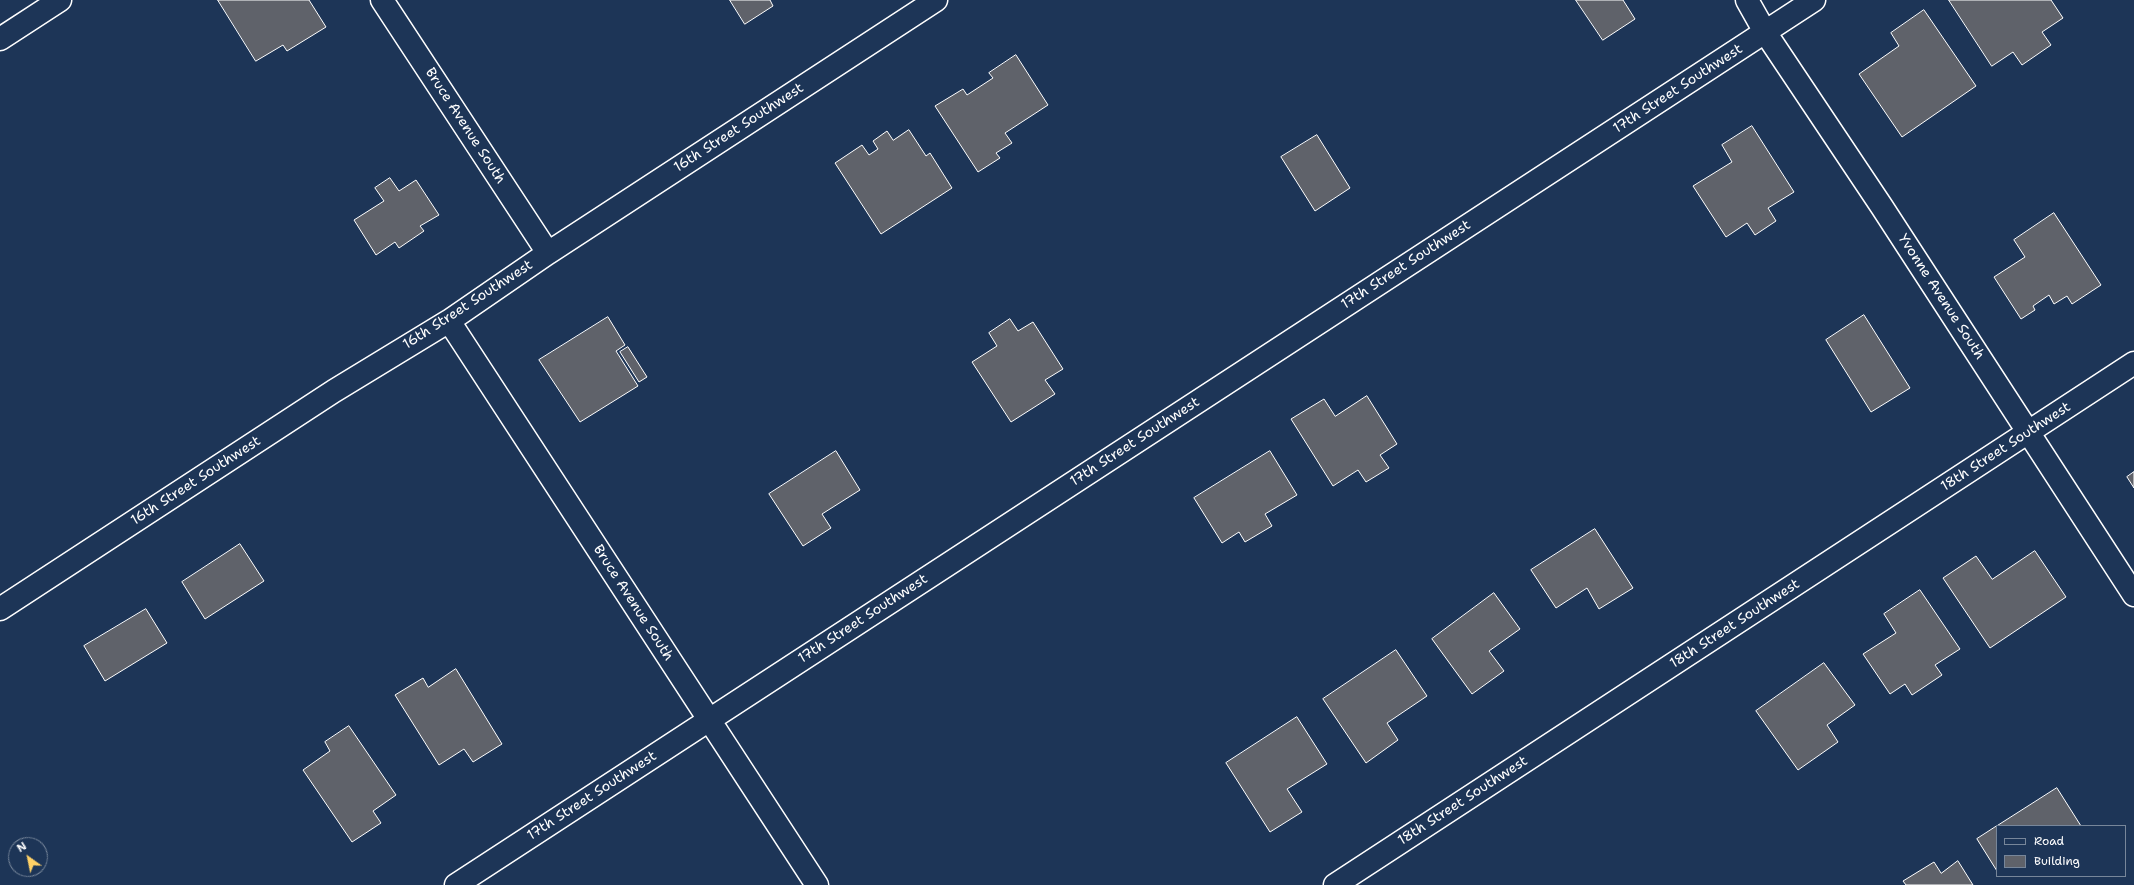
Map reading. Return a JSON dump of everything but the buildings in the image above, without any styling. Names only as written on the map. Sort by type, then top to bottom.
[{"type":"street","points":[[0,39],[60,0]]},
{"type":"street","name":"Bruce Avenue South","points":[[382,0],[548,252]]},
{"type":"street","name":"16th Street Southwest","points":[[0,609],[328,395],[449,321],[548,252],[936,0]]},
{"type":"street","name":"Yvonne Avenue South","points":[[1747,0],[1765,32],[1882,206],[2134,595]]},
{"type":"street","name":"17th Street Southwest","points":[[456,885],[1814,0]]},
{"type":"street","name":"Bruce Avenue South","points":[[449,321],[817,885]]},
{"type":"street","name":"18th Street Southwest","points":[[1335,885],[2134,363]]}]
